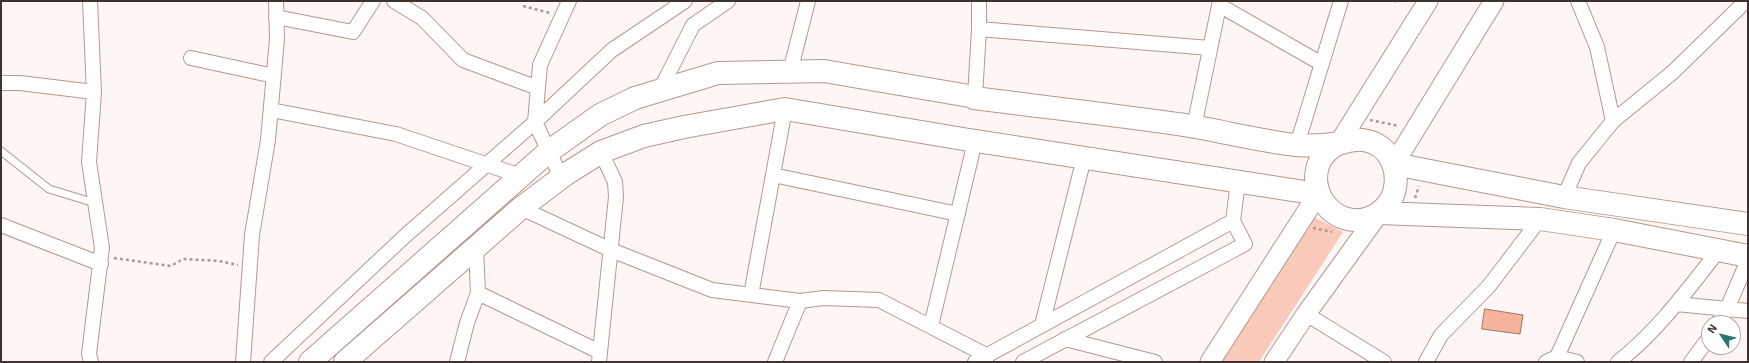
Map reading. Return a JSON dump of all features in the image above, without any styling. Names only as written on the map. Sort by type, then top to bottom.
[{"type":"main road","points":[[1339,143],[1428,1]]},
{"type":"main road","points":[[1394,164],[1494,1]]},
{"type":"main road","points":[[310,362],[548,152],[600,115],[635,98],[718,73],[824,72],[975,97],[974,98],[1194,127],[1297,145],[1339,143]]},
{"type":"main road","points":[[350,361],[521,208],[561,178],[601,152],[644,136],[684,127],[785,109],[975,141],[1318,194]]},
{"type":"main road","points":[[1274,362],[1359,240],[1379,213],[1387,205],[1393,196],[1396,186],[1396,175],[1394,164],[1387,153],[1377,144],[1365,140],[1352,139],[1339,143],[1329,149],[1322,158],[1316,176],[1318,194],[1324,204],[1333,213],[1344,218],[1356,220],[1368,218],[1379,213],[1540,219],[1614,230],[1748,256]]},
{"type":"main road","points":[[1394,164],[1564,197],[1748,224]]},
{"type":"main road","points":[[1210,362],[1318,194]]},
{"type":"street","points":[[90,1],[94,92],[89,162],[102,248],[88,354],[91,362]]},
{"type":"street","points":[[243,362],[252,235],[268,140],[271,110],[277,39],[276,1]]},
{"type":"street","points":[[276,17],[353,32],[373,1]]},
{"type":"street","points":[[394,1],[422,18],[463,60],[538,88]]},
{"type":"street","points":[[561,178],[535,122],[540,65],[569,1]]},
{"type":"street","points":[[271,362],[405,236],[488,165],[612,50],[685,1]]},
{"type":"street","points":[[660,90],[693,25],[728,1]]},
{"type":"street","points":[[790,72],[808,1]]},
{"type":"street","points":[[975,97],[979,1]]},
{"type":"street","points":[[1297,145],[1341,1]]},
{"type":"street","points":[[1578,1],[1597,47],[1613,121]]},
{"type":"street","points":[[1564,197],[1580,163],[1613,121],[1674,72],[1732,7],[1746,1]]},
{"type":"street","points":[[1194,127],[1219,3],[1322,64]]},
{"type":"street","points":[[979,29],[1210,48]]},
{"type":"street","points":[[191,58],[274,76]]},
{"type":"street","points":[[1,83],[20,83],[94,92]]},
{"type":"street","points":[[752,295],[785,109]]},
{"type":"street","points":[[271,110],[396,134],[521,176]]},
{"type":"street","points":[[931,326],[975,141]]},
{"type":"street","points":[[478,293],[600,357],[616,197],[615,182],[601,152]]},
{"type":"street","points":[[1042,325],[1084,158]]},
{"type":"street","points":[[773,175],[958,214]]},
{"type":"street","points":[[1023,362],[1246,244],[1233,221],[1238,182]]},
{"type":"street","points":[[521,208],[611,250],[712,290],[800,301],[823,298],[879,300],[931,326],[982,359],[1233,221]]},
{"type":"street","points":[[1426,362],[1441,335],[1489,286],[1540,219]]},
{"type":"street","points":[[2,227],[101,261]]},
{"type":"street","points":[[1577,362],[1551,360],[1614,230]]},
{"type":"street","points":[[457,362],[467,323],[478,293],[476,247]]},
{"type":"street","points":[[1618,362],[1636,348],[1676,304],[1719,250]]},
{"type":"street","points":[[1723,315],[1748,260]]},
{"type":"street","points":[[775,362],[800,301]]},
{"type":"street","points":[[1676,304],[1748,311]]},
{"type":"street","points":[[1306,314],[1384,362]]},
{"type":"street","points":[[1065,340],[1155,362]]},
{"type":"street","points":[[1691,362],[1701,349]]},
{"type":"lane","points":[[1,151],[49,190],[95,203]]},
{"type":"path","points":[[523,6],[562,16]]},
{"type":"path","points":[[1356,116],[1415,130]]},
{"type":"path","points":[[1410,214],[1424,170]]},
{"type":"path","points":[[1298,224],[1359,240]]},
{"type":"path","points":[[101,261],[171,266],[183,259],[219,261],[250,268]]},
{"type":"shaded area","points":[[1312,216],[1343,232],[1259,362],[1221,362]]},
{"type":"building","points":[[1485,309],[1523,315],[1520,334],[1482,329]]}]
